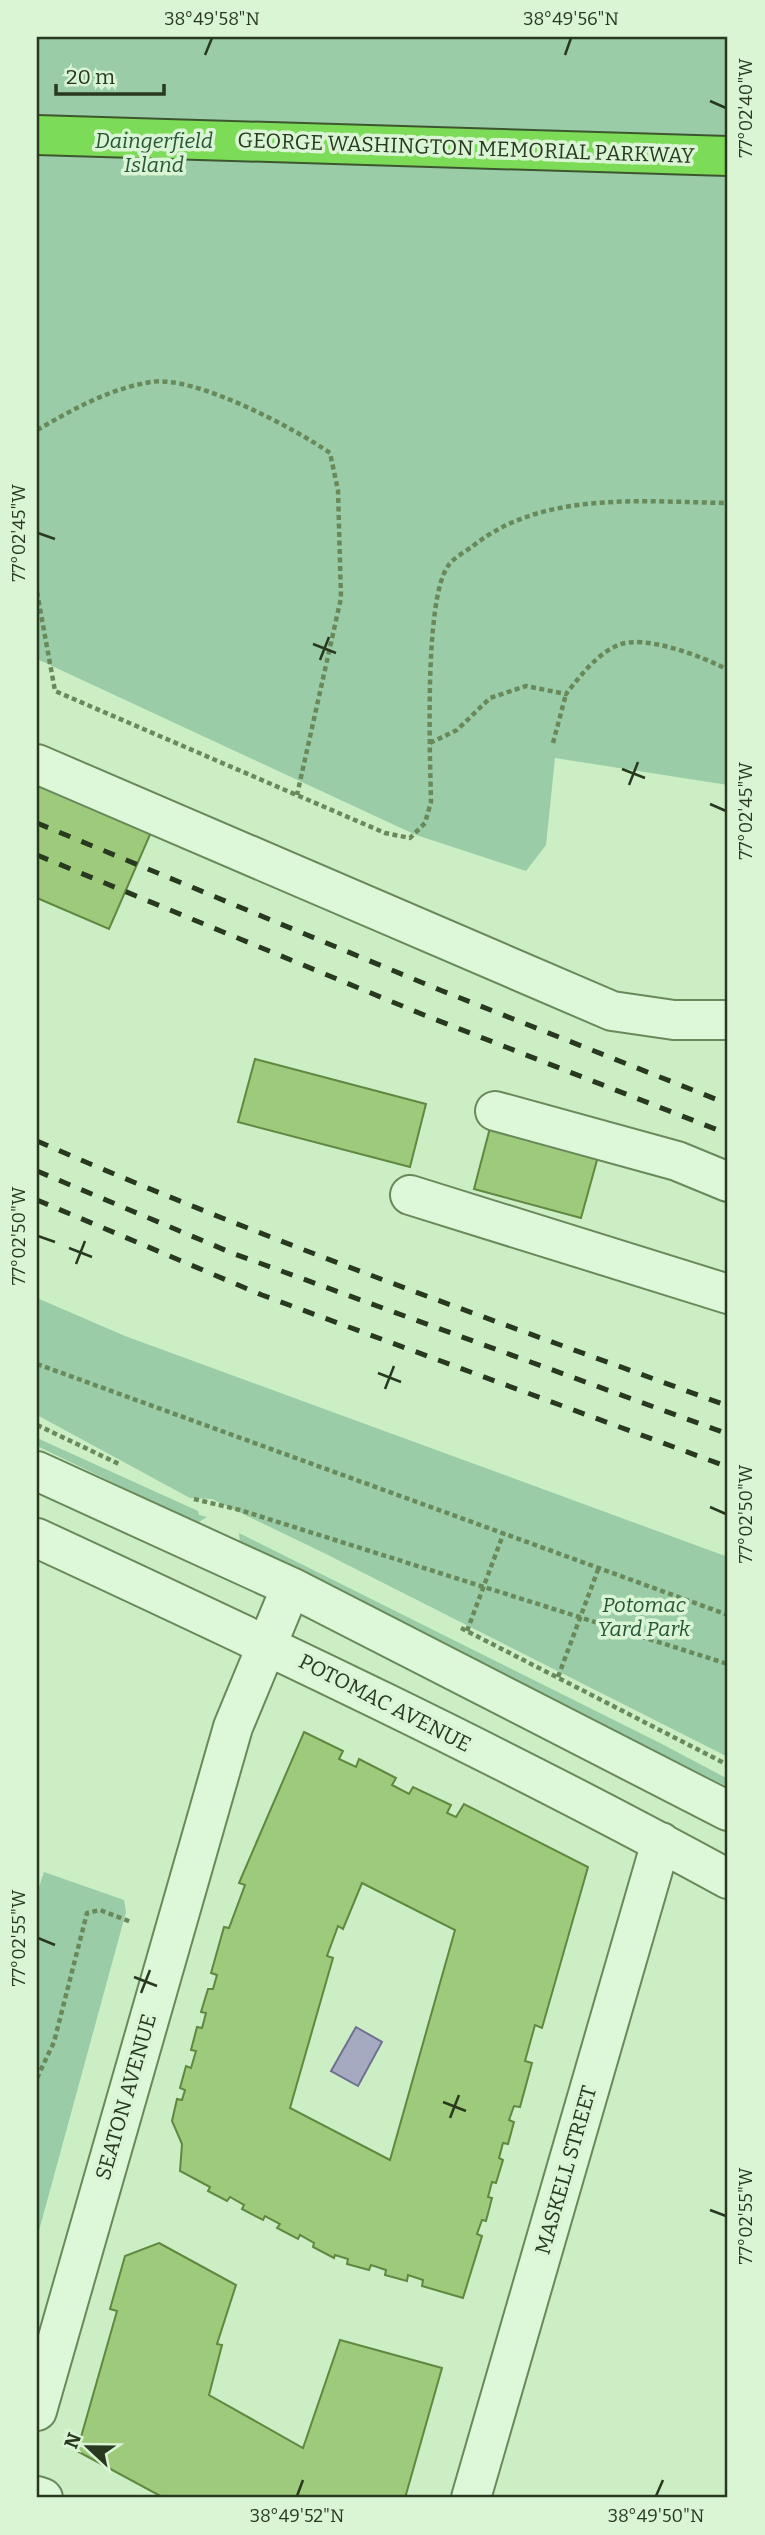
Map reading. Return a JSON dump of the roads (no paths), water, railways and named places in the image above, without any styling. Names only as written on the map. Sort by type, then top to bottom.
[{"type":"highway","name":"GEORGE WASHINGTON MEMORIAL PARKWAY","points":[[37,135],[728,156]]},
{"type":"street","points":[[37,764],[612,1011],[674,1020],[728,1020]]},
{"type":"street","points":[[495,1111],[677,1161],[728,1182]]},
{"type":"street","points":[[410,1195],[728,1294]]},
{"type":"street","points":[[37,1471],[291,1587],[728,1811]]},
{"type":"street","name":"POTOMAC AVENUE","points":[[37,1538],[266,1643],[661,1842],[728,1879]]},
{"type":"street","name":"SEATON AVENUE","points":[[37,2411],[230,1737],[291,1587]]},
{"type":"street","name":"MASKELL STREET","points":[[471,2498],[661,1842]]},
{"type":"street","points":[[37,2496],[43,2498]]},
{"type":"water","points":[[356,2027],[382,2042],[358,2086],[331,2071]]},
{"type":"railway","points":[[37,823],[440,990],[728,1104]]},
{"type":"railway","points":[[37,855],[424,1015],[728,1134]]},
{"type":"railway","points":[[37,1141],[294,1246],[728,1406]]},
{"type":"railway","points":[[37,1171],[232,1253],[728,1434]]},
{"type":"railway","points":[[37,1200],[262,1295],[728,1467]]},
{"type":"park label","name":"Daingerfield Island","points":[[154,153]]},
{"type":"park label","name":"Potomac Yard Park","points":[[644,1617]]}]
